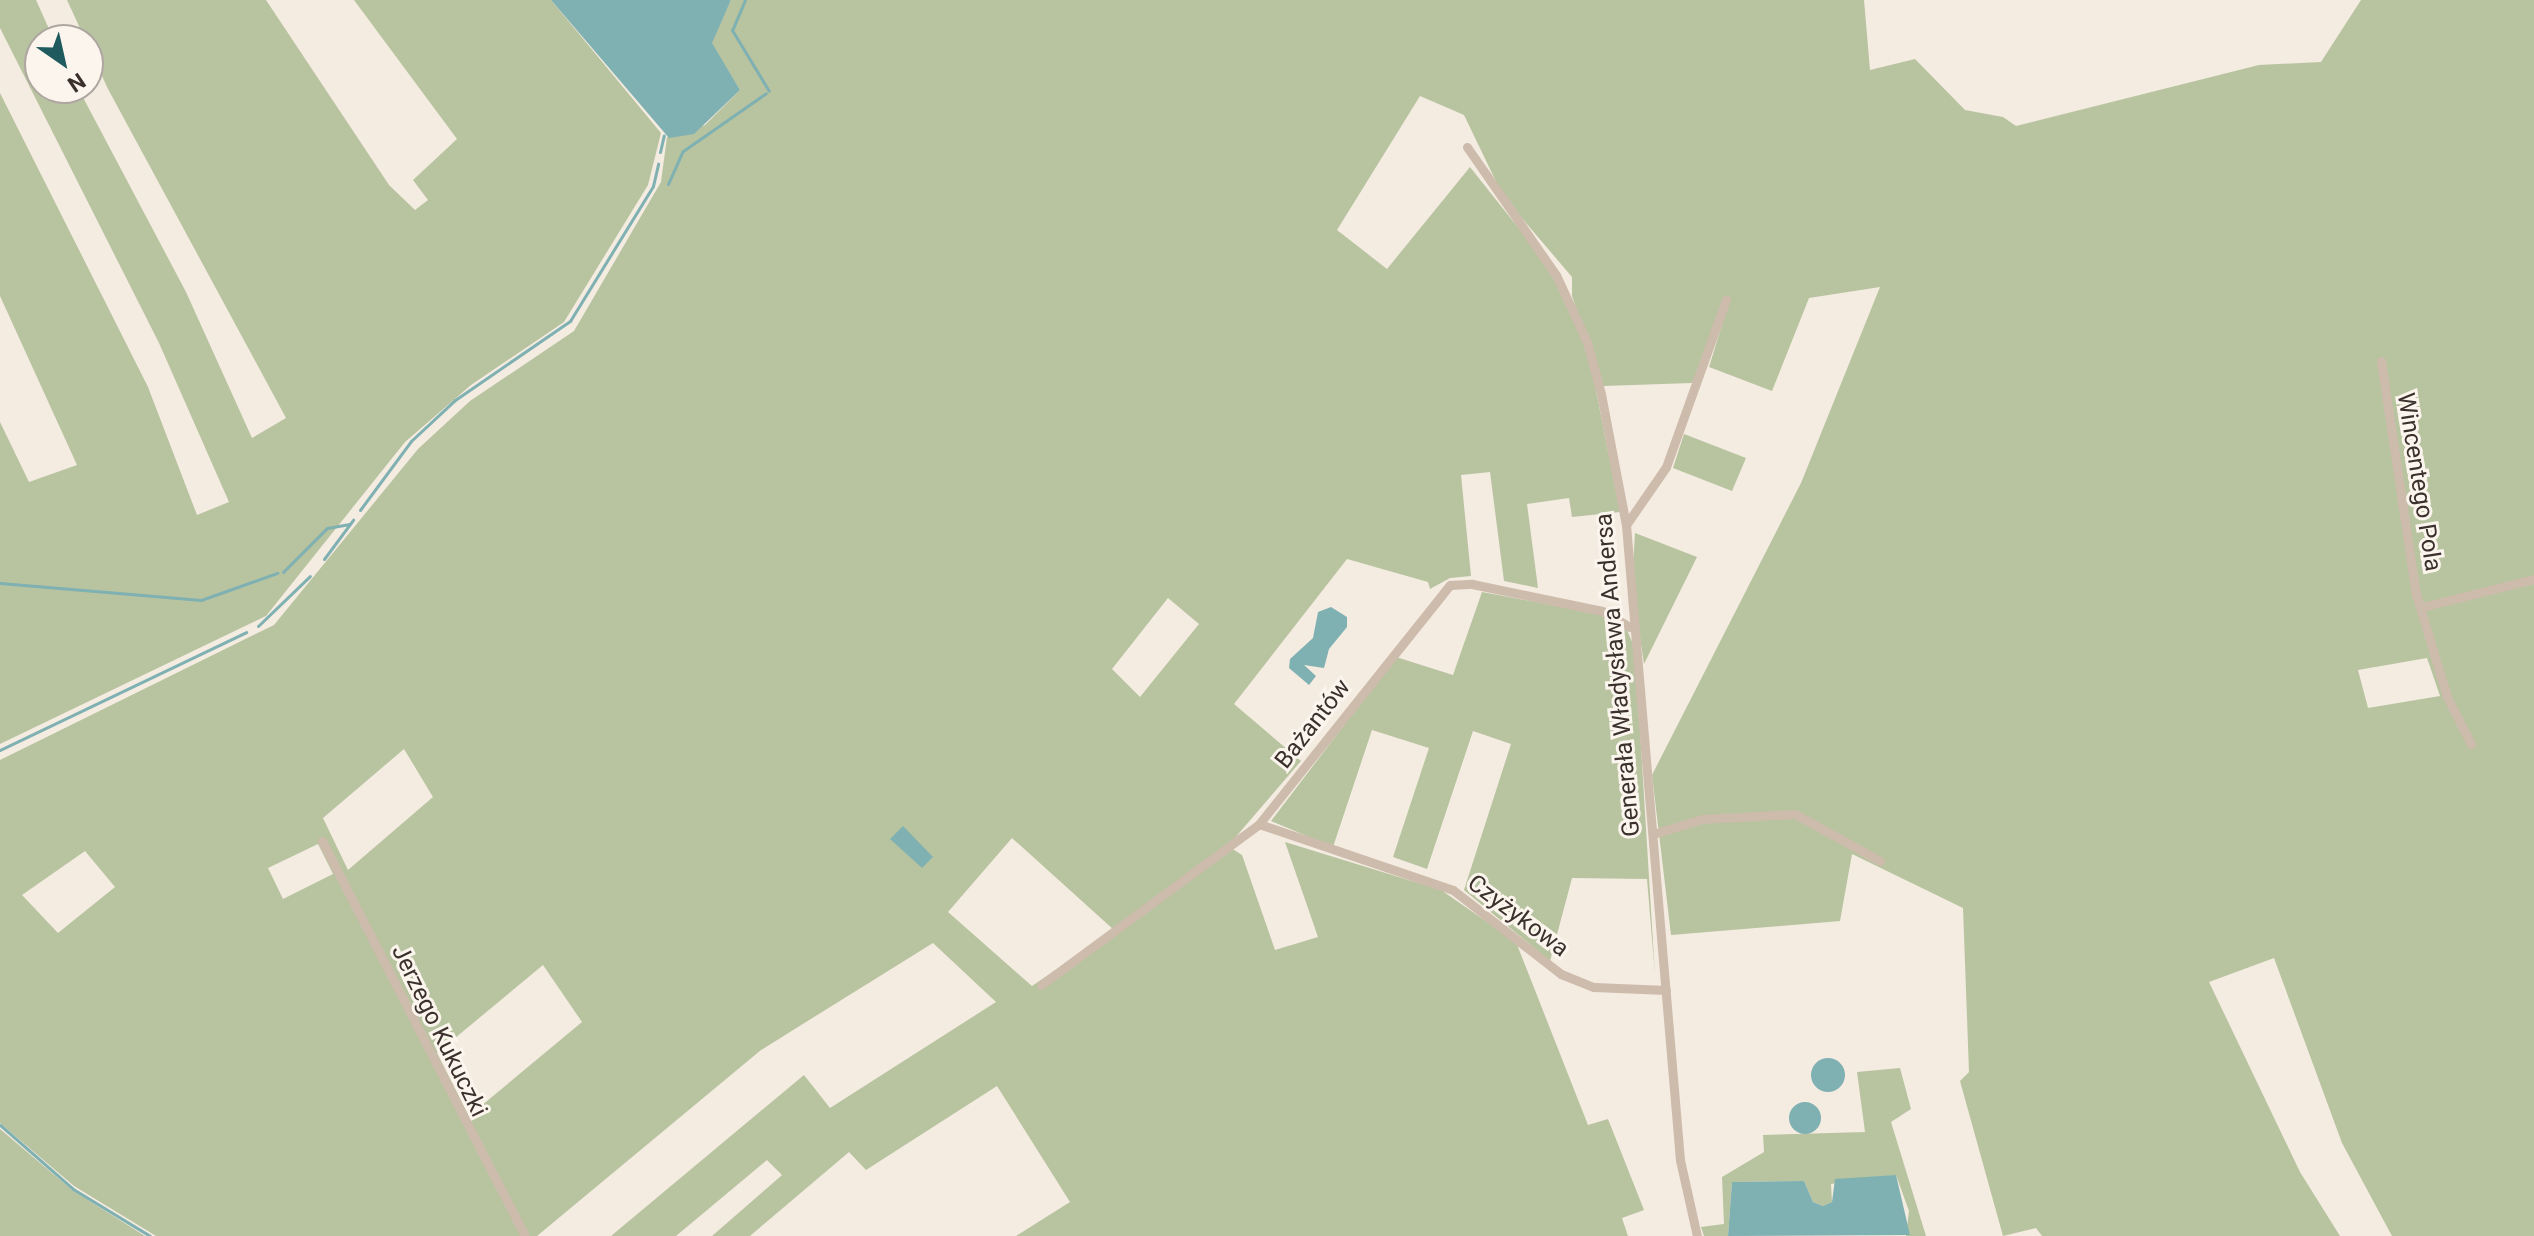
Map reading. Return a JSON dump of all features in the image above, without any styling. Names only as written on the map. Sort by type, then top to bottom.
[{"type":"street","name":"Generała Władysława Andersa","points":[[1467,147],[1547,259],[1581,326],[1626,525],[1630,627],[1640,663],[1680,1160],[1697,1236]]},
{"type":"street","points":[[1626,525],[1666,467],[1726,299]]},
{"type":"street","name":"Wincentego Pola","points":[[2381,361],[2422,607],[2447,697],[2471,744]]},
{"type":"street","points":[[2422,607],[2534,579]]},
{"type":"street","name":"Bażantów","points":[[1041,985],[1259,824],[1431,601],[1450,585],[1472,584],[1602,611],[1630,627]]},
{"type":"street","points":[[1653,834],[1702,819],[1795,814],[1880,861]]},
{"type":"street","name":"Czyżykowa","points":[[1259,824],[1453,890],[1561,974],[1594,987],[1666,990]]},
{"type":"street","name":"Jerzego Kukuczki","points":[[322,841],[525,1236]]},
{"type":"green space","points":[[0,0],[36,0],[47,24],[24,24],[24,76],[0,28]]},
{"type":"green space","points":[[67,0],[266,0],[389,185],[415,210],[428,200],[413,180],[457,139],[354,0],[551,0],[661,133],[648,185],[564,322],[471,385],[405,442],[266,616],[0,744],[0,422],[29,482],[77,465],[0,296],[0,93],[148,387],[197,515],[229,502],[159,343],[38,104],[86,104],[186,292],[252,438],[286,418],[108,89],[104,80],[104,24],[78,24]]},
{"type":"green space","points":[[731,0],[1864,0],[1870,70],[1915,59],[1965,110],[2003,117],[2016,126],[2259,65],[2321,62],[2361,0],[2534,0],[2534,1236],[2392,1236],[2342,1143],[2274,958],[2209,982],[2300,1172],[2340,1236],[2042,1236],[2036,1228],[2003,1236],[1960,1081],[1969,1072],[1963,908],[1852,854],[1840,921],[1671,935],[1652,775],[1801,483],[1880,287],[1809,298],[1772,391],[1709,367],[1729,302],[1692,383],[1603,386],[1572,296],[1572,277],[1503,196],[1464,115],[1420,96],[1337,230],[1387,269],[1470,167],[1540,255],[1569,306],[1590,360],[1620,512],[1572,517],[1569,498],[1527,504],[1538,588],[1504,581],[1490,472],[1461,475],[1471,576],[1450,578],[1430,589],[1428,582],[1347,559],[1234,704],[1301,761],[1228,846],[1242,855],[1275,950],[1318,937],[1285,842],[1441,890],[1516,942],[1588,1125],[1608,1119],[1644,1210],[1622,1218],[1628,1236],[1016,1236],[1070,1202],[997,1086],[866,1170],[849,1152],[750,1236],[712,1236],[782,1175],[767,1160],[676,1236],[611,1236],[804,1075],[830,1108],[996,1002],[933,943],[761,1050],[537,1236],[156,1236],[74,1186],[0,1123],[0,760],[274,625],[418,449],[470,401],[574,331],[661,182],[667,137],[705,125],[740,90],[711,43]],"holes":[[[1168,598],[1199,624],[1140,697],[1112,669]],[[2427,658],[2440,696],[2368,708],[2358,670]],[[404,749],[433,797],[348,870],[323,818]],[[1012,838],[1114,930],[1032,986],[948,912]],[[318,844],[333,874],[283,899],[268,868]],[[85,851],[115,887],[58,933],[22,895]],[[543,965],[582,1022],[469,1116],[437,1053]]]},
{"type":"green space","points":[[1684,434],[1746,458],[1732,491],[1673,468]]},
{"type":"green space","points":[[1635,533],[1697,557],[1644,664],[1632,584]]},
{"type":"green space","points":[[1482,592],[1601,614],[1627,630],[1635,649],[1655,975],[1647,879],[1572,878],[1550,961],[1464,890],[1511,744],[1473,731],[1427,869],[1393,857],[1429,748],[1372,730],[1333,847],[1271,821],[1396,657],[1453,675]]},
{"type":"green space","points":[[1900,1068],[1911,1109],[1891,1122],[1926,1236],[1906,1236],[1909,1211],[1896,1175],[1831,1184],[1832,1202],[1823,1206],[1813,1202],[1804,1181],[1732,1182],[1728,1236],[1704,1236],[1701,1227],[1724,1224],[1722,1177],[1764,1152],[1763,1135],[1865,1132],[1857,1072]]},
{"type":"green space","points":[[0,1129],[72,1190],[145,1236],[0,1236]]},
{"type":"water","points":[[551,0],[731,0],[712,43],[740,90],[694,134],[669,138]]},
{"type":"water","points":[[1331,607],[1347,617],[1347,627],[1329,649],[1324,668],[1304,665],[1316,676],[1309,685],[1289,668],[1290,659],[1313,638],[1318,612]]},
{"type":"water","points":[[903,826],[933,857],[922,868],[890,839]]},
{"type":"water","points":[[1828,1058],[1840,1063],[1845,1075],[1840,1087],[1828,1092],[1816,1087],[1811,1075],[1816,1063]]},
{"type":"water","points":[[1805,1102],[1816,1107],[1821,1118],[1816,1129],[1805,1134],[1794,1129],[1789,1118],[1794,1107]]},
{"type":"water","points":[[1896,1175],[1910,1235],[1728,1236],[1732,1182],[1804,1181],[1813,1202],[1823,1206],[1832,1202],[1835,1179]]},
{"type":"waterway","points":[[745,0],[732,30],[769,91]]},
{"type":"waterway","points":[[668,184],[683,151],[766,93]]},
{"type":"waterway","points":[[660,152],[664,135]]},
{"type":"waterway","points":[[360,510],[411,441],[455,400],[570,321],[653,186],[658,164]]},
{"type":"waterway","points":[[324,559],[353,520]]},
{"type":"waterway","points":[[283,572],[327,528],[350,524]]},
{"type":"waterway","points":[[0,583],[201,600],[277,573]]},
{"type":"waterway","points":[[258,626],[310,576]]},
{"type":"waterway","points":[[0,750],[246,632]]},
{"type":"waterway","points":[[0,1125],[73,1189],[150,1236]]}]
